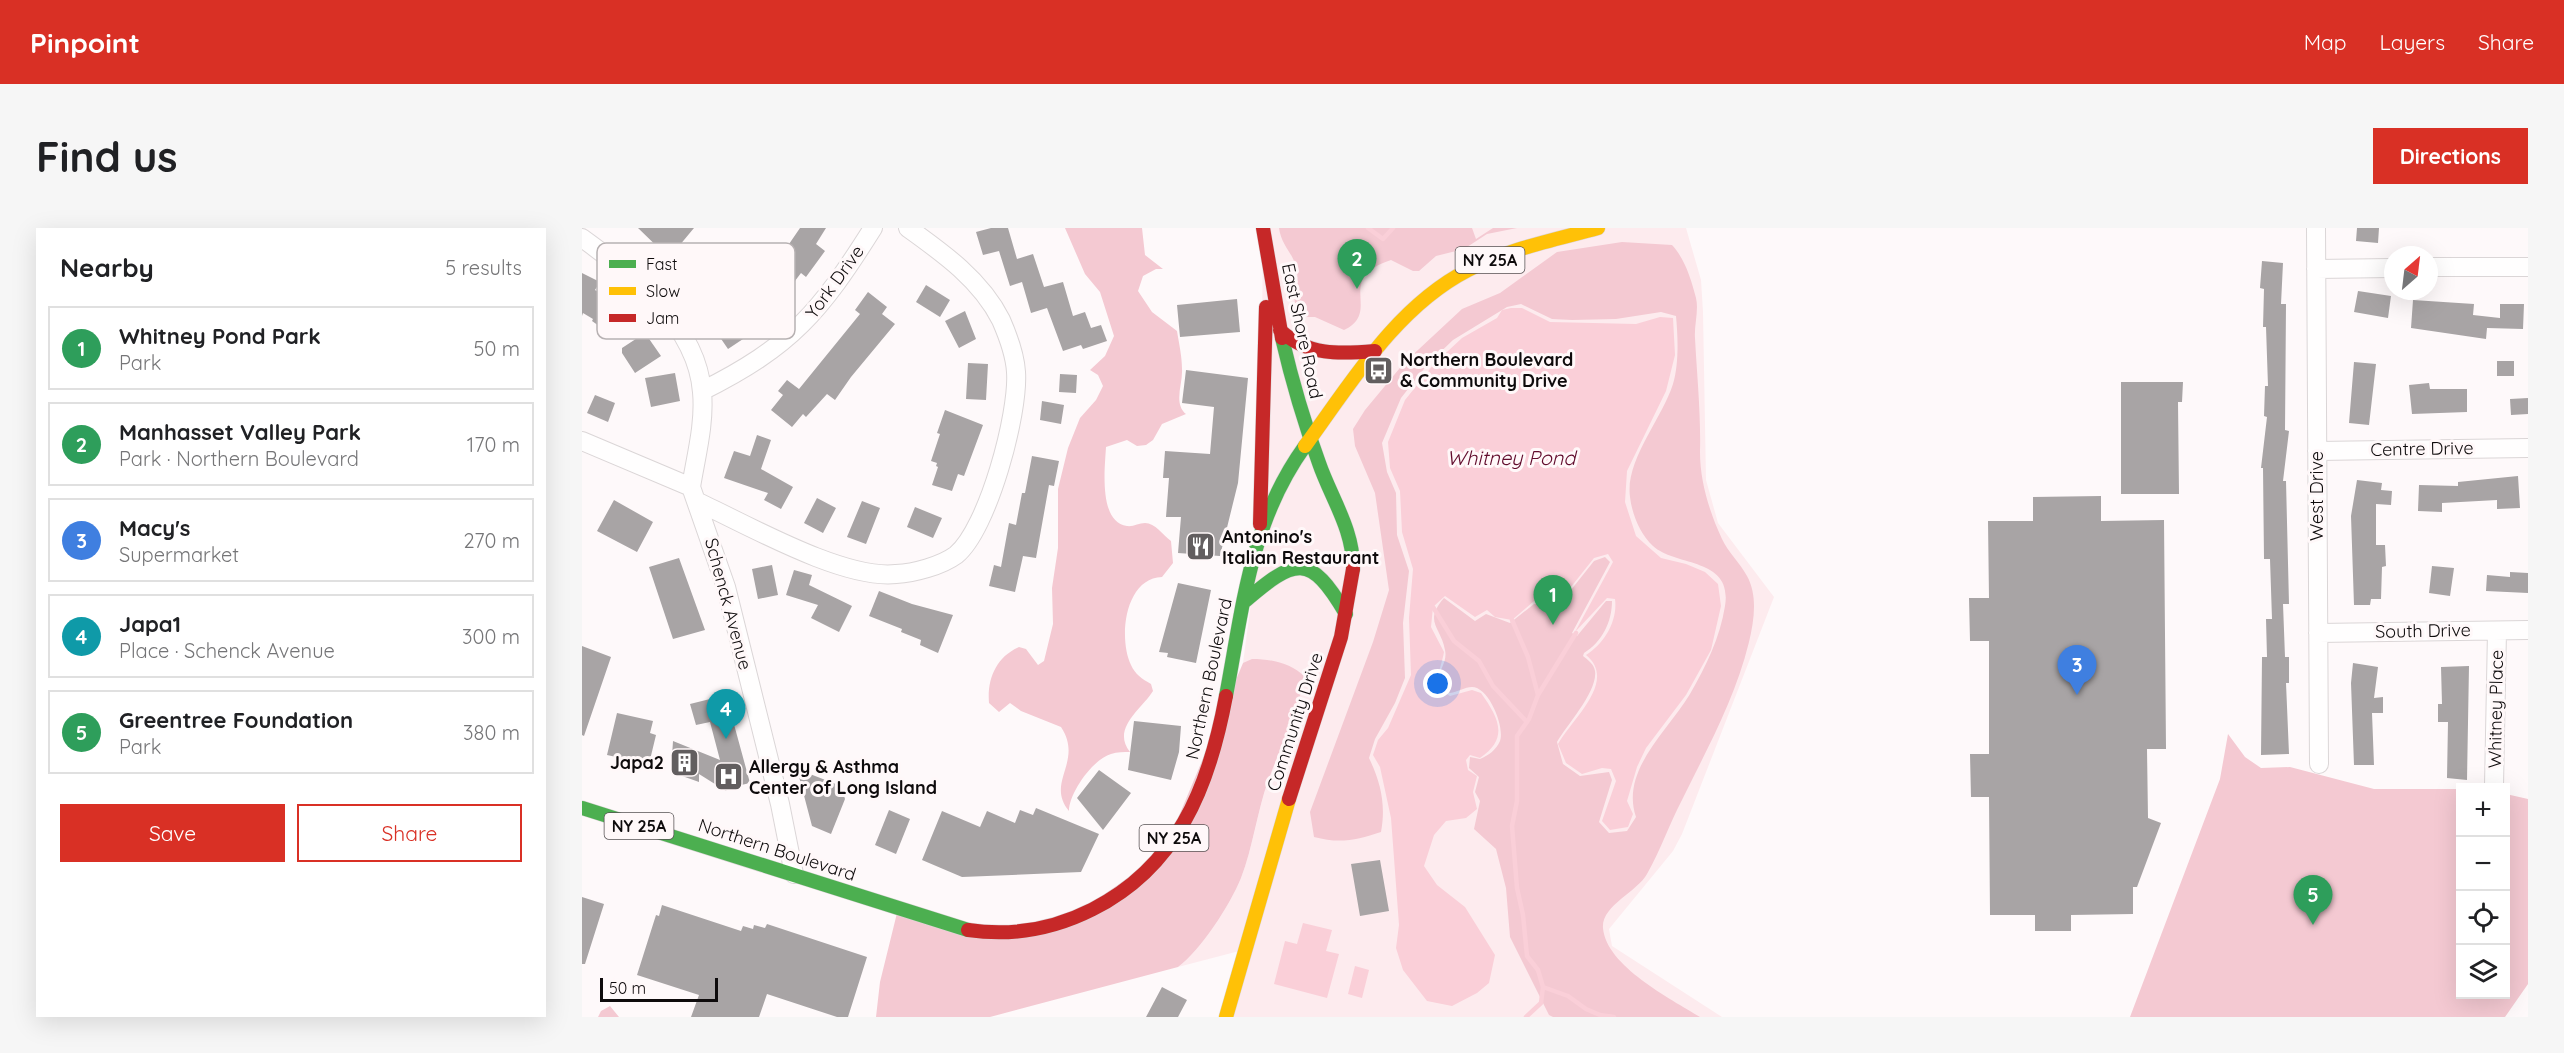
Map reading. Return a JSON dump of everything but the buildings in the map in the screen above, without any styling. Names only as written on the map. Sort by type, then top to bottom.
[{"type":"main road","name":"East Shore Road","points":[[1263,228],[1280,330],[1310,440]]},
{"type":"main road","name":"Northern Boulevard","points":[[582,808],[960,929],[992,935],[1023,934],[1061,924],[1090,912],[1117,895],[1163,854],[1198,797],[1211,763],[1224,712],[1244,602],[1260,534],[1281,482],[1375,351],[1425,300],[1467,271],[1503,255],[1598,228]]},
{"type":"main road","points":[[1260,534],[1268,257]]},
{"type":"main road","points":[[1280,330],[1297,344],[1326,354],[1375,351]]},
{"type":"main road","name":"Community Drive","points":[[1226,1017],[1266,872],[1335,658],[1352,583],[1352,549],[1347,527],[1310,440]]},
{"type":"main road","points":[[1244,602],[1277,573],[1297,567],[1313,570],[1327,581],[1346,614]]},
{"type":"street","name":"York Drive","points":[[795,333],[838,284],[873,228]]},
{"type":"street","points":[[582,441],[694,494],[819,558],[873,574],[896,574],[932,566],[955,555],[967,542],[987,500],[1011,428],[1016,400],[1014,360],[1000,319],[982,291],[961,268],[908,228]]},
{"type":"street","name":"West Drive","points":[[2316,228],[2319,764]]},
{"type":"street","points":[[582,238],[597,249]]},
{"type":"street","points":[[2438,267],[2528,267]]},
{"type":"street","points":[[2316,269],[2384,268]]},
{"type":"street","points":[[683,339],[694,358],[702,391],[702,415],[694,494]]},
{"type":"street","name":"York Drive","points":[[702,391],[756,362],[787,339]]},
{"type":"street","name":"Centre Drive","points":[[2317,451],[2528,448]]},
{"type":"street","name":"Schenck Avenue","points":[[694,494],[726,587],[780,804],[794,874]]},
{"type":"street","name":"South Drive","points":[[2318,633],[2528,630]]},
{"type":"street","name":"Whitney Place","points":[[2494,783],[2497,631]]},
{"type":"shaded area","points":[[1065,228],[1142,228],[1145,255],[1163,269],[1156,269],[1143,276],[1138,291],[1152,312],[1177,331],[1182,364],[1179,399],[1182,410],[1186,414],[1162,424],[1153,440],[1146,445],[1137,446],[1127,440],[1106,447],[1105,492],[1111,515],[1118,522],[1127,526],[1145,523],[1156,527],[1171,541],[1173,563],[1162,577],[1150,580],[1140,587],[1128,611],[1125,626],[1127,654],[1135,671],[1151,684],[1153,691],[1126,727],[1125,743],[1130,752],[1111,754],[1097,762],[1078,786],[1069,811],[1061,791],[1069,751],[1067,739],[1061,727],[1021,711],[1010,703],[999,712],[989,703],[992,677],[999,663],[1011,651],[1019,647],[1026,649],[1038,665],[1044,661],[1053,624],[1052,588],[1058,548],[1058,489],[1068,448],[1080,418],[1096,400],[1103,386],[1098,375],[1090,370],[1105,356],[1114,336],[1100,292],[1085,274]]},
{"type":"shaded area","points":[[1263,228],[1686,228],[1701,280],[1706,480],[1718,523],[1774,597],[1682,834],[1673,851],[1609,929],[1612,946],[1722,1017],[1226,1017],[1243,950],[1178,967],[1196,950],[1214,926],[1241,878],[1268,781],[1293,717],[1305,678],[1243,663],[1260,534]]},
{"type":"shaded area","points":[[1279,228],[1472,228],[1476,239],[1493,228],[1517,228],[1487,234],[1464,249],[1436,256],[1419,271],[1413,271],[1391,260],[1374,268],[1365,276],[1361,285],[1360,314],[1355,322],[1344,330],[1315,317],[1304,317],[1299,311],[1295,300],[1297,272]]},
{"type":"shaded area","points":[[1622,242],[1672,245],[1681,257],[1690,277],[1697,303],[1695,338],[1700,463],[1704,485],[1717,528],[1747,576],[1754,600],[1749,642],[1736,684],[1720,723],[1647,874],[1636,887],[1613,906],[1604,920],[1603,928],[1607,942],[1627,968],[1657,991],[1700,1017],[1553,1017],[1549,1015],[1510,937],[1506,888],[1496,849],[1474,829],[1480,801],[1475,792],[1479,777],[1469,768],[1470,757],[1480,759],[1496,747],[1501,735],[1498,718],[1490,700],[1478,689],[1469,687],[1450,693],[1443,687],[1439,677],[1445,650],[1434,619],[1438,606],[1444,598],[1475,621],[1486,614],[1510,623],[1534,604],[1559,605],[1594,561],[1605,557],[1610,562],[1572,633],[1577,636],[1606,601],[1612,601],[1612,609],[1605,631],[1583,656],[1593,666],[1595,679],[1581,708],[1557,742],[1563,764],[1580,776],[1609,772],[1612,780],[1599,822],[1609,833],[1627,831],[1636,817],[1633,800],[1640,767],[1702,673],[1716,641],[1725,606],[1725,590],[1720,579],[1712,571],[1663,553],[1653,546],[1641,530],[1631,503],[1630,483],[1633,469],[1645,440],[1668,397],[1675,376],[1678,350],[1676,316],[1661,312],[1616,319],[1552,319],[1521,304],[1507,307],[1453,340],[1427,365],[1401,398],[1382,443],[1387,472],[1396,493],[1397,535],[1409,571],[1403,623],[1405,678],[1395,703],[1375,739],[1369,758],[1377,776],[1381,794],[1383,813],[1381,832],[1348,840],[1314,837],[1310,812],[1373,642],[1389,590],[1375,493],[1355,446],[1353,429],[1365,410],[1404,363],[1462,309],[1500,293],[1557,252]]},
{"type":"shaded area","points":[[1252,659],[1281,663],[1294,668],[1305,677],[1302,691],[1264,793],[1241,878],[1214,926],[1187,959],[1178,967],[990,1017],[876,1017],[880,982],[898,909],[960,929],[1061,924],[1163,854],[1243,663]]},
{"type":"shaded area","points":[[2228,734],[2245,757],[2261,768],[2290,767],[2374,789],[2456,789],[2456,999],[2510,999],[2510,795],[2528,799],[2528,984],[2505,1017],[2130,1017],[2220,779]]},
{"type":"shaded area","points":[[610,1006],[619,1017],[598,1017],[601,1011]]},
{"type":"water","name":"Whitney Pond","points":[[1522,308],[1550,322],[1636,324],[1660,317],[1673,318],[1675,355],[1666,391],[1627,471],[1625,502],[1636,536],[1661,558],[1686,564],[1705,572],[1718,584],[1721,606],[1711,650],[1686,695],[1646,748],[1637,767],[1627,801],[1633,814],[1628,827],[1610,830],[1602,821],[1616,781],[1611,769],[1602,768],[1582,774],[1566,763],[1558,744],[1595,688],[1597,676],[1595,665],[1586,655],[1599,645],[1608,631],[1614,615],[1615,599],[1607,598],[1575,632],[1613,562],[1608,554],[1594,558],[1559,602],[1534,601],[1512,620],[1495,617],[1487,610],[1475,617],[1445,596],[1433,607],[1431,627],[1444,652],[1438,677],[1440,687],[1450,696],[1472,690],[1481,693],[1492,710],[1498,727],[1495,743],[1489,750],[1480,758],[1470,755],[1466,760],[1468,770],[1477,776],[1473,792],[1477,809],[1466,818],[1446,821],[1434,835],[1424,866],[1437,885],[1465,907],[1495,955],[1489,983],[1477,993],[1452,1006],[1427,1001],[1403,970],[1396,948],[1399,925],[1391,818],[1380,767],[1373,755],[1378,740],[1388,728],[1411,675],[1409,618],[1413,569],[1402,532],[1400,491],[1390,468],[1388,442],[1405,400],[1434,364],[1462,338],[1497,318],[1502,310]]},
{"type":"water","points":[[1303,923],[1332,930],[1326,951],[1339,954],[1327,998],[1274,984],[1285,941],[1297,944]]},
{"type":"water","points":[[1355,966],[1369,970],[1362,998],[1348,994]]},
{"type":"waterway","points":[[1368,228],[1383,239],[1393,228]]},
{"type":"waterway","points":[[1433,607],[1454,641],[1479,661],[1493,686],[1527,722]]},
{"type":"waterway","points":[[1512,620],[1528,657],[1538,695],[1529,719],[1517,736],[1517,801],[1512,826],[1517,888],[1523,915],[1527,956],[1538,970],[1543,987],[1541,1003],[1526,1017]]},
{"type":"waterway","points":[[1538,695],[1576,633]]},
{"type":"waterway","points":[[1543,987],[1568,996],[1586,1009],[1600,1015],[1614,1017]]},
{"type":"traffic: fast","points":[[1282,338],[1308,432],[1350,541],[1353,569]]},
{"type":"traffic: fast","points":[[1226,696],[1244,598],[1260,535],[1287,475],[1305,446]]},
{"type":"traffic: fast","points":[[1244,602],[1276,577],[1289,570],[1301,568],[1311,571],[1322,580],[1346,614]]},
{"type":"traffic: fast","points":[[582,808],[968,930]]},
{"type":"traffic: slow","points":[[1305,446],[1377,348],[1419,304],[1442,286],[1468,270],[1499,256],[1598,228]]},
{"type":"traffic: slow","points":[[1226,1017],[1289,799]]},
{"type":"traffic: jam","points":[[1263,228],[1282,338]]},
{"type":"traffic: jam","points":[[1260,524],[1266,307]]},
{"type":"traffic: jam","points":[[1280,330],[1301,345],[1313,349],[1337,353],[1375,351]]},
{"type":"traffic: jam","points":[[1289,799],[1341,637],[1353,569]]},
{"type":"traffic: jam","points":[[968,930],[1000,932],[1032,929],[1063,922],[1120,893],[1144,873],[1166,849],[1184,822],[1199,792],[1210,761],[1226,696]]},
{"type":"place","name":"Manhasset Valley Park","points":[[1357,289]]},
{"type":"place","name":"Northern Boulevard & Community Drive","points":[[1379,370]]},
{"type":"place","name":"Antonino's Italian Restaurant","points":[[1201,547]]},
{"type":"place","name":"Whitney Pond Park","points":[[1553,625]]},
{"type":"place","name":"Macy's","points":[[2077,695]]},
{"type":"place","name":"Japa1","points":[[726,739]]},
{"type":"place","name":"Japa2","points":[[685,763]]},
{"type":"place","name":"Allergy & Asthma Center of Long Island","points":[[728,777]]},
{"type":"place","name":"Greentree Foundation","points":[[2313,925]]}]
